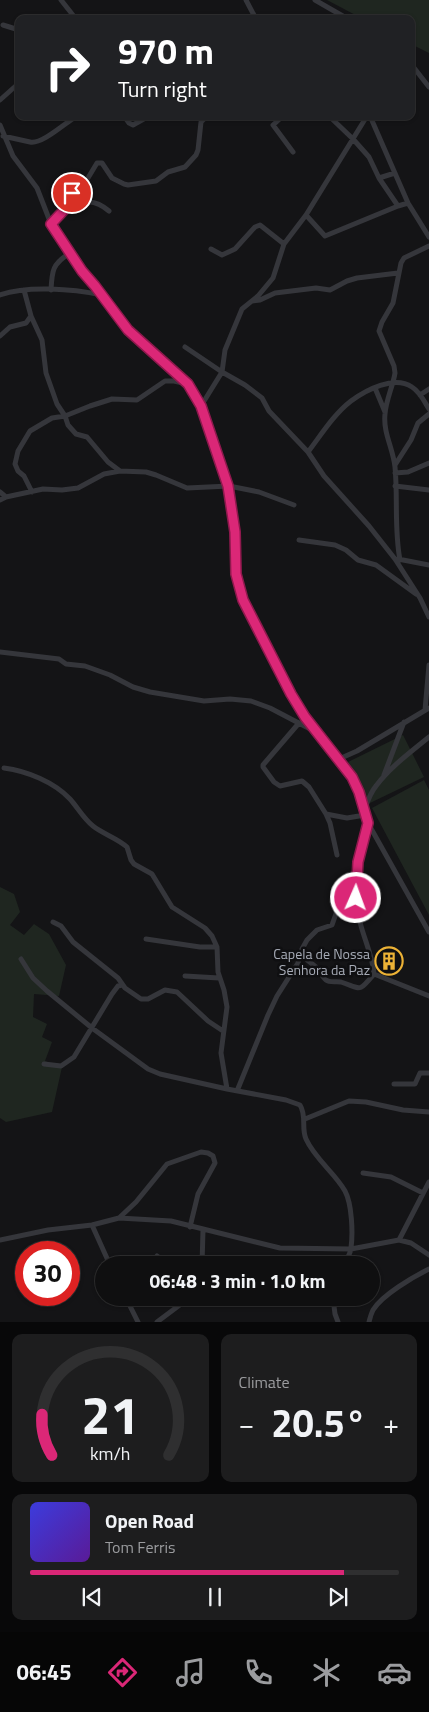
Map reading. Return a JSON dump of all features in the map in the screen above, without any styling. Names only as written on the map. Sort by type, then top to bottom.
[{"type":"street","points":[[62,0],[73,15]]},
{"type":"street","points":[[246,0],[254,15]]},
{"type":"street","points":[[315,0],[341,15]]},
{"type":"street","points":[[4,25],[15,29]]},
{"type":"street","points":[[415,69],[429,87]]},
{"type":"street","points":[[0,100],[15,87]]},
{"type":"street","points":[[4,136],[32,142],[50,136],[71,120]]},
{"type":"street","points":[[127,120],[133,125],[142,120]]},
{"type":"street","points":[[51,224],[66,206],[72,193],[88,178],[98,163],[102,163],[113,179],[128,185],[156,181],[168,172],[185,167],[198,150],[200,122],[202,120]]},
{"type":"street","points":[[279,120],[272,126],[293,152]]},
{"type":"street","points":[[333,120],[369,157],[379,178],[398,206]]},
{"type":"street","points":[[201,406],[222,372],[227,344],[242,309],[273,278],[284,244],[306,215],[366,120]]},
{"type":"street","points":[[371,120],[408,203],[429,237]]},
{"type":"street","points":[[0,125],[18,164],[39,191],[51,224],[70,253],[128,330],[188,384],[201,406],[228,486],[234,524],[236,574],[243,600],[291,694],[317,732],[352,777],[359,792],[368,823],[429,932]]},
{"type":"street","points":[[379,178],[395,173]]},
{"type":"street","points":[[66,206],[87,201],[101,205],[109,211]]},
{"type":"street","points":[[306,215],[325,236],[408,203]]},
{"type":"street","points":[[211,249],[222,255],[231,251],[257,225],[263,227],[284,244]]},
{"type":"street","points":[[398,559],[395,465],[386,437],[385,412],[395,372],[379,331],[393,303],[401,263],[404,258],[429,246]]},
{"type":"street","points":[[51,290],[54,266],[60,259],[70,253]]},
{"type":"street","points":[[251,302],[275,293],[316,288],[330,290],[357,278],[398,273]]},
{"type":"street","points":[[0,295],[16,290],[79,290],[102,296]]},
{"type":"street","points":[[24,290],[31,316],[42,340],[50,389],[68,425],[76,434],[87,437],[108,462],[120,472]]},
{"type":"street","points":[[0,336],[10,327],[26,323],[31,316]]},
{"type":"street","points":[[185,347],[262,398],[268,409],[308,452],[324,476],[398,559],[427,610],[429,617]]},
{"type":"street","points":[[32,492],[24,476],[16,467],[18,451],[30,431],[52,418],[65,416],[112,399],[137,400],[165,381],[170,380],[188,384]]},
{"type":"street","points":[[308,452],[341,410],[351,401],[375,388],[393,383],[406,384],[420,395],[429,409]]},
{"type":"street","points":[[375,388],[385,412]]},
{"type":"street","points":[[420,395],[429,389]]},
{"type":"street","points":[[395,465],[418,423],[429,414]]},
{"type":"street","points":[[395,473],[408,472],[429,463]]},
{"type":"street","points":[[0,500],[43,489],[62,490],[78,488],[104,474],[146,472],[187,488],[228,486],[258,492],[294,505]]},
{"type":"street","points":[[396,486],[429,490]]},
{"type":"street","points":[[0,492],[6,497]]},
{"type":"street","points":[[299,540],[332,544],[346,550],[358,560],[376,565],[420,598]]},
{"type":"street","points":[[398,559],[429,565]]},
{"type":"street","points":[[0,652],[59,659],[66,664],[85,666],[110,674],[133,687],[177,698],[204,701],[251,701],[300,722],[317,732]]},
{"type":"street","points":[[339,759],[357,751],[427,709],[429,665]]},
{"type":"street","points":[[300,722],[263,767],[274,782],[280,786],[297,781],[305,783],[326,814],[330,823],[337,855]]},
{"type":"street","points":[[384,776],[404,722]]},
{"type":"street","points":[[364,813],[375,787],[384,776],[429,737]]},
{"type":"street","points":[[4,768],[19,770],[38,778],[54,786],[69,798],[88,822],[107,836],[126,846],[134,864],[152,874],[172,907],[205,928],[212,936],[217,947],[220,978],[227,1008],[221,1053],[227,1089]]},
{"type":"street","points":[[326,814],[347,818],[364,813]]},
{"type":"street","points":[[368,823],[358,862],[356,898],[360,922],[374,974]]},
{"type":"street","points":[[237,1091],[268,1015],[301,955],[304,944],[314,932],[332,925],[338,908],[357,886]]},
{"type":"street","points":[[53,922],[61,926],[73,942],[118,978],[122,985],[144,999],[166,990],[177,992],[208,1021],[223,1032]]},
{"type":"street","points":[[146,939],[200,947],[217,947]]},
{"type":"street","points":[[301,955],[317,968],[328,981],[340,982],[360,988],[374,974]]},
{"type":"street","points":[[21,959],[33,978],[92,1028],[148,1069],[160,1074],[300,1105],[305,1119],[304,1132],[306,1140],[344,1190],[348,1200],[351,1218],[351,1249],[348,1256]]},
{"type":"street","points":[[374,974],[429,996]]},
{"type":"street","points":[[185,976],[220,978]]},
{"type":"street","points":[[44,1064],[55,1066],[67,1063],[74,1057],[112,994],[118,986],[122,985]]},
{"type":"street","points":[[394,1084],[415,1084],[420,1073],[429,1073]]},
{"type":"street","points":[[305,1119],[349,1101],[366,1102],[403,1110],[429,1112]]},
{"type":"street","points":[[120,1218],[168,1164],[201,1152],[208,1153],[213,1156],[215,1163],[198,1194],[190,1227]]},
{"type":"street","points":[[363,1173],[391,1177],[423,1193]]},
{"type":"street","points":[[399,1240],[429,1182]]},
{"type":"street","points":[[0,1240],[48,1230],[92,1225],[120,1218],[171,1222],[280,1248],[351,1249],[399,1240],[411,1243],[429,1255]]},
{"type":"street","points":[[92,1225],[106,1256]]},
{"type":"street","points":[[202,1230],[202,1256]]},
{"type":"street","points":[[369,1322],[373,1310],[383,1300],[408,1280],[429,1269]]},
{"type":"street","points":[[130,1306],[138,1322]]},
{"type":"street","points":[[157,1322],[178,1306]]},
{"type":"street","points":[[335,1306],[338,1322]]},
{"type":"shaded area","points":[[327,0],[429,0],[429,53],[415,46],[415,15],[355,15]]},
{"type":"shaded area","points":[[403,735],[424,777],[370,803],[348,762]]},
{"type":"shaded area","points":[[424,780],[429,790],[429,915],[372,808]]},
{"type":"shaded area","points":[[0,887],[14,894],[20,912],[10,925],[24,935],[34,924],[49,934],[66,965],[59,996],[34,994],[33,1017],[47,1024],[42,1037],[52,1042],[45,1061],[62,1067],[52,1112],[6,1122],[0,1118]]},
{"type":"place","name":"Capela de Nossa Senhora da Paz","points":[[389,961]]},
{"type":"route","points":[[72,193],[65,209],[51,224],[73,259],[128,330],[188,384],[196,396],[204,413],[228,486],[235,532],[236,574],[243,600],[291,694],[305,717],[352,777],[359,792],[368,823],[358,862],[356,898]]}]
